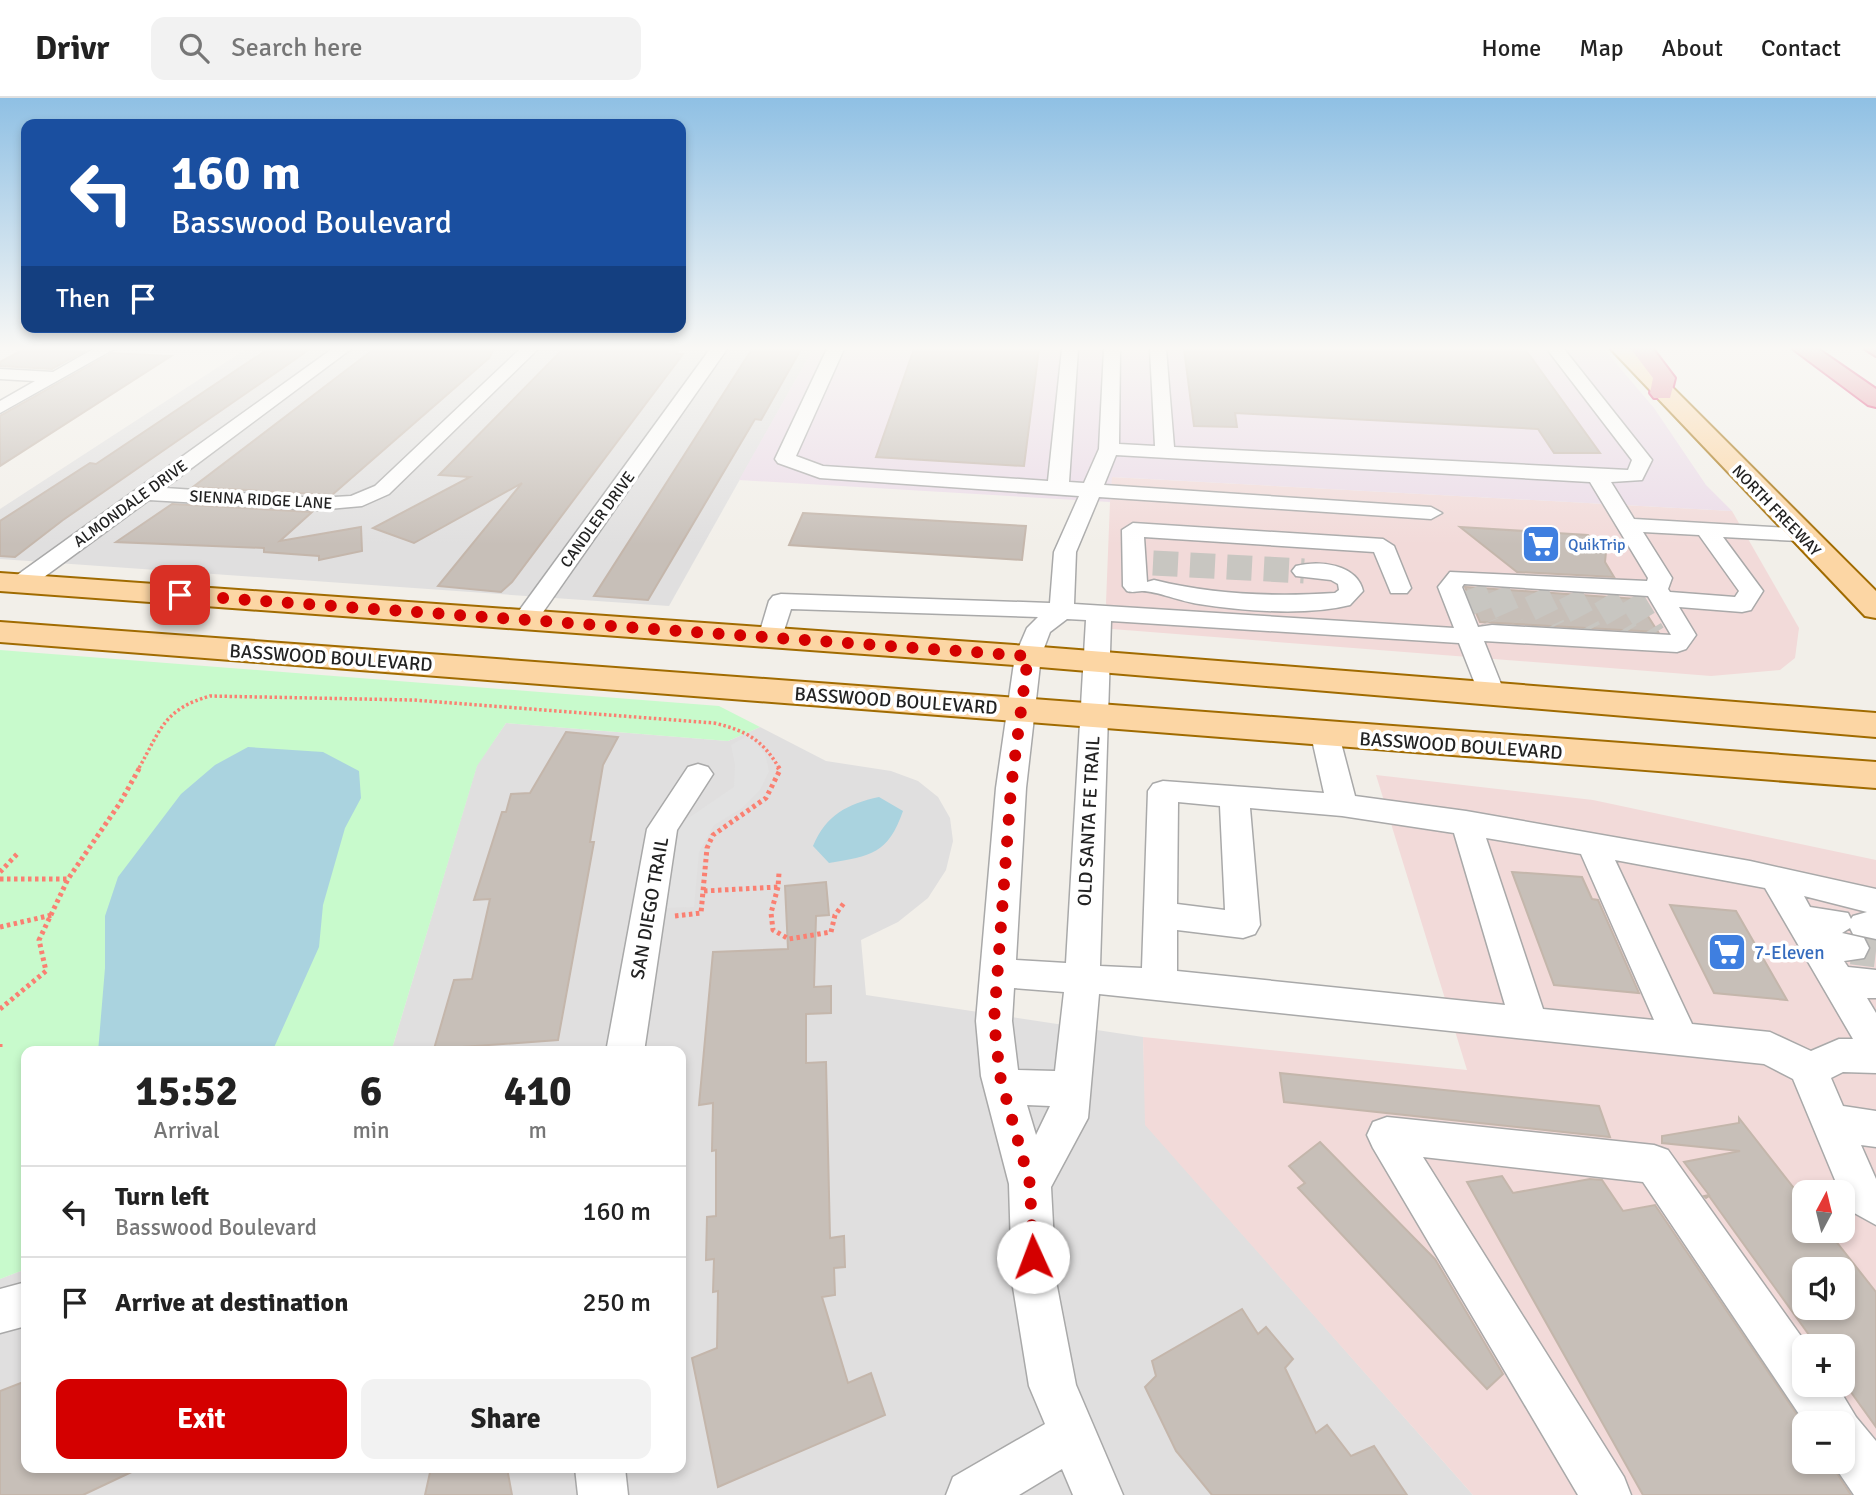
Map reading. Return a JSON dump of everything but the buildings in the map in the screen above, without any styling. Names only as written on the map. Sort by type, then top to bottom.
[{"type":"main road","name":"NORTH FREEWAY","points":[[1683,414],[1876,609]]},
{"type":"main road","points":[[7,588],[525,620],[1868,721]]},
{"type":"main road","name":"BASSWOOD BOULEVARD","points":[[0,632],[1876,775]]},
{"type":"street","name":"ALMONDALE DRIVE","points":[[7,588],[253,414]]},
{"type":"street","name":"SIENNA RIDGE LANE","points":[[144,493],[317,504],[355,502],[382,490],[462,414]]},
{"type":"street","name":"CANDLER DRIVE","points":[[525,620],[672,414]]},
{"type":"street","points":[[806,414],[785,459],[820,472],[1431,513]]},
{"type":"street","points":[[1058,488],[1064,414]]},
{"type":"street","points":[[1062,611],[1065,552],[1109,449],[1110,414]]},
{"type":"street","points":[[1162,414],[1165,452]]},
{"type":"street","points":[[1109,449],[1635,476],[1642,460],[1606,414]]},
{"type":"street","points":[[771,638],[781,601],[1062,611],[1336,629],[1555,632],[1642,637],[1676,644],[1684,635],[1659,594],[1660,578],[1597,476]]},
{"type":"street","points":[[1629,525],[1799,534]]},
{"type":"street","points":[[1492,694],[1495,630],[1450,587],[1458,577],[1483,583],[1659,594],[1742,605],[1751,591],[1706,529]]},
{"type":"street","points":[[1135,616],[1144,587],[1143,562],[1133,530],[1383,546],[1399,588]]},
{"type":"street","points":[[1144,587],[1179,596],[1291,603],[1342,600],[1351,591],[1349,581],[1337,574],[1304,571]]},
{"type":"street","points":[[1328,601],[1336,629]]},
{"type":"street","points":[[1062,611],[1039,628],[1028,656],[1011,788],[994,1021],[1003,1087],[1030,1184],[1034,1281],[1053,1386],[1098,1495]]},
{"type":"street","name":"OLD SANTA FE TRAIL","points":[[1030,1184],[1068,1118],[1080,1030],[1099,614]]},
{"type":"street","points":[[1325,735],[1342,805]]},
{"type":"street","name":"SAN DIEGO TRAIL","points":[[626,1046],[662,829],[698,774]]},
{"type":"street","points":[[1159,984],[1163,791],[1342,805],[1466,822],[1776,878],[1846,927],[1860,994],[1876,1045]]},
{"type":"street","points":[[1160,915],[1243,925],[1234,798]]},
{"type":"street","points":[[1466,822],[1529,1023]]},
{"type":"street","points":[[1592,844],[1681,1039]]},
{"type":"street","points":[[1776,878],[1846,927]]},
{"type":"street","points":[[997,973],[1159,984],[1770,1048],[1811,1070]]},
{"type":"street","points":[[1811,1070],[1839,1055],[1876,1057]]},
{"type":"street","points":[[1811,1070],[1812,1082],[1863,1195],[1876,1205]]},
{"type":"street","points":[[1003,1087],[1072,1089]]},
{"type":"street","points":[[1831,1124],[1876,1129]]},
{"type":"street","points":[[1606,1495],[1387,1135],[1654,1164],[1792,1362]]},
{"type":"street","points":[[0,1311],[21,1305]]},
{"type":"street","points":[[971,1495],[1073,1435]]},
{"type":"street","points":[[1855,1453],[1876,1484]]},
{"type":"street","points":[[601,1473],[603,1495]]},
{"type":"path","points":[[0,1009],[46,971],[45,957],[39,940],[68,879],[120,803],[170,715],[190,702],[210,696],[413,700],[714,723],[750,731],[769,748],[780,770],[766,798],[713,835],[707,848],[701,913],[671,916],[671,927]]},
{"type":"path","points":[[0,872],[19,852]]},
{"type":"path","points":[[779,873],[771,913],[773,930],[789,939],[831,932],[835,915],[844,903]]},
{"type":"path","points":[[0,879],[68,879]]},
{"type":"path","points":[[704,891],[778,887]]},
{"type":"path","points":[[0,927],[52,915]]},
{"type":"shaded area","points":[[146,414],[776,414],[669,606],[0,559],[0,509]]},
{"type":"shaded area","points":[[776,414],[1658,414],[1706,485],[1732,511],[1112,477],[1110,502],[739,480]]},
{"type":"shaded area","points":[[1111,477],[1732,511],[1799,628],[1795,658],[1780,670],[1711,676],[1112,629],[1106,603]]},
{"type":"shaded area","points":[[506,723],[728,741],[760,727],[826,761],[891,771],[918,781],[938,797],[950,818],[953,841],[946,870],[928,898],[898,922],[861,940],[866,995],[1143,1037],[1146,1125],[1473,1495],[0,1495],[0,1279],[21,1271],[21,1473],[686,1473],[686,1046],[393,1046],[477,765]]},
{"type":"shaded area","points":[[749,735],[765,754],[769,771],[760,790],[742,808],[714,825],[699,852],[694,907],[665,908],[675,835],[687,819],[734,787],[735,765],[731,745]]},
{"type":"shaded area","points":[[1376,775],[1593,800],[1876,860],[1876,1495],[1473,1495],[1145,1125],[1143,1037],[1467,1070]]},
{"type":"green space","points":[[0,650],[719,706],[760,727],[728,741],[506,723],[477,766],[393,1046],[21,1046],[21,1271],[0,1279]]},
{"type":"water","points":[[248,747],[323,752],[359,771],[361,798],[345,828],[323,905],[319,947],[275,1046],[98,1046],[105,968],[105,916],[118,877],[181,794],[215,765]]},
{"type":"water","points":[[879,797],[903,811],[891,836],[884,845],[867,855],[829,863],[813,846],[824,826],[847,807]]},
{"type":"tunnel","points":[[1153,563],[1304,571]]},
{"type":"tunnel","points":[[1473,588],[1487,623]]},
{"type":"tunnel","points":[[1497,590],[1512,624]]},
{"type":"tunnel","points":[[1536,592],[1553,627]]},
{"type":"tunnel","points":[[1570,594],[1589,630]]},
{"type":"tunnel","points":[[1605,597],[1626,632]]},
{"type":"tunnel","points":[[1631,598],[1653,634]]},
{"type":"tunnel","points":[[1852,948],[1876,951]]},
{"type":"place","name":"QuikTrip","points":[[1541,544]]},
{"type":"place","name":"7-Eleven","points":[[1727,952]]},
{"type":"route","points":[[180,595],[1028,656],[1011,788],[994,1021],[1000,1076],[1030,1184],[1033,1257]]}]
